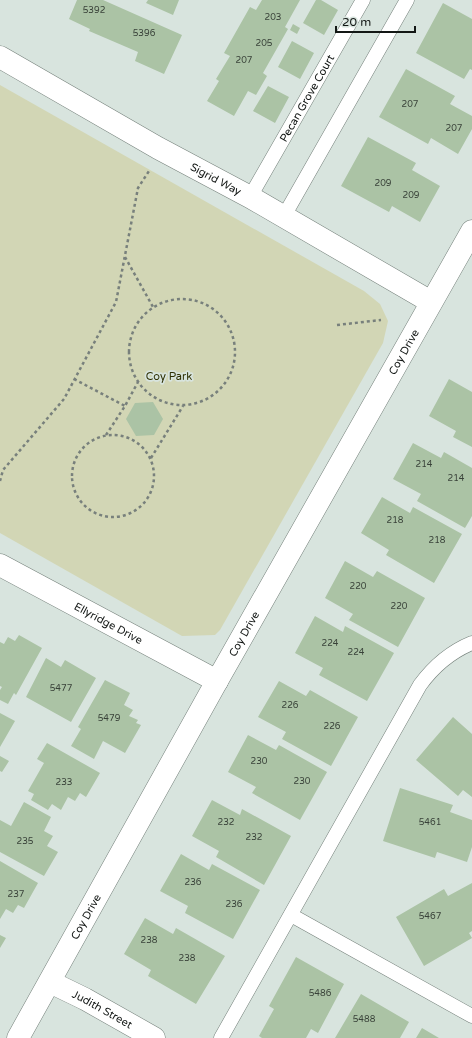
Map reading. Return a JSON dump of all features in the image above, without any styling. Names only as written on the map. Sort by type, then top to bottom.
[{"type":"street","name":"Sigrid Way","points":[[0,57],[158,148],[284,216],[431,302]]},
{"type":"street","name":"Coy Drive","points":[[18,1038],[217,681],[472,231]]},
{"type":"street","name":"Ellyridge Drive","points":[[0,564],[217,681]]},
{"type":"street","name":"Judith Street","points":[[50,982],[85,999],[154,1038]]},
{"type":"lane","name":"Pecan Grove Court","points":[[250,197],[363,0]]},
{"type":"lane","points":[[284,216],[407,0]]},
{"type":"lane","points":[[222,1038],[420,685],[430,672],[451,653],[472,643]]},
{"type":"lane","points":[[291,915],[472,1016]]},
{"type":"path","points":[[0,480],[3,470],[64,399],[116,302],[138,188],[150,168],[158,148]]},
{"type":"path","points":[[125,257],[153,307]]},
{"type":"path","points":[[186,298],[203,303],[218,312],[229,326],[235,342],[235,359],[230,376],[219,390],[205,400],[183,406],[170,404],[154,397],[138,382],[132,370],[129,352],[132,335],[140,319],[153,307],[169,300],[186,298]]},
{"type":"path","points":[[337,326],[381,320]]},
{"type":"path","points":[[74,379],[125,406]]},
{"type":"path","points":[[106,435],[125,406],[138,382]]},
{"type":"path","points":[[151,458],[183,406]]},
{"type":"path","points":[[106,435],[119,435],[132,439],[143,447],[151,458],[154,471],[154,485],[149,497],[140,507],[128,514],[116,517],[102,516],[89,510],[80,500],[74,488],[72,474],[75,461],[83,449],[93,440],[106,435]]},
{"type":"green space","name":"Coy Park","points":[[0,85],[364,291],[380,304],[388,321],[383,343],[220,630],[215,635],[182,636],[0,533]]},
{"type":"building","points":[[77,0],[103,0],[182,35],[164,74],[135,61],[138,52],[89,31],[90,29],[69,19]]},
{"type":"building","points":[[148,0],[179,0],[173,15],[146,3]]},
{"type":"building","points":[[262,0],[300,0],[285,27],[288,29],[263,73],[267,76],[256,95],[248,91],[234,116],[207,101],[219,81],[216,79],[230,56],[224,53],[250,7],[256,10]]},
{"type":"building","points":[[316,0],[321,0],[338,10],[324,35],[303,23]]},
{"type":"building","points":[[443,3],[472,19],[472,70],[470,69],[464,79],[416,53]]},
{"type":"building","points":[[293,24],[300,28],[297,34],[290,30]]},
{"type":"building","points":[[292,41],[314,53],[300,79],[278,67]]},
{"type":"building","points":[[406,69],[455,96],[450,104],[472,116],[472,129],[458,154],[431,138],[428,144],[379,117]]},
{"type":"building","points":[[268,86],[289,97],[275,123],[253,111]]},
{"type":"building","points":[[368,137],[416,163],[412,170],[440,186],[420,222],[392,206],[389,212],[341,186]]},
{"type":"building","points":[[449,379],[472,392],[472,447],[453,437],[456,431],[429,416]]},
{"type":"building","points":[[153,402],[163,419],[154,435],[136,436],[126,419],[135,403]]},
{"type":"building","points":[[413,443],[441,458],[444,452],[472,468],[472,516],[465,528],[417,501],[421,494],[393,479]]},
{"type":"building","points":[[382,497],[410,513],[413,507],[462,534],[434,583],[386,555],[389,550],[361,533]]},
{"type":"building","points":[[345,561],[373,577],[377,571],[425,598],[398,647],[349,620],[353,614],[325,598]]},
{"type":"building","points":[[315,616],[343,632],[345,626],[394,653],[367,701],[319,675],[323,668],[295,653]]},
{"type":"building","points":[[19,635],[42,648],[16,695],[14,693],[8,704],[0,700],[0,690],[2,687],[0,686],[0,642],[4,644],[8,637],[15,641]]},
{"type":"building","points":[[46,658],[61,667],[65,660],[96,678],[71,722],[26,697]]},
{"type":"building","points":[[105,680],[130,693],[124,705],[133,710],[129,716],[138,720],[136,723],[141,725],[125,753],[103,741],[94,759],[71,746],[81,729],[78,727]]},
{"type":"building","points":[[279,681],[306,696],[310,690],[358,717],[331,766],[282,739],[286,732],[258,717]]},
{"type":"building","points":[[0,713],[15,721],[0,747]]},
{"type":"building","points":[[453,717],[472,734],[472,797],[463,790],[458,796],[416,760]]},
{"type":"building","points":[[248,735],[276,750],[279,745],[327,772],[300,820],[252,793],[256,787],[228,772]]},
{"type":"building","points":[[47,743],[100,773],[86,797],[80,793],[75,801],[68,797],[61,810],[52,804],[48,810],[31,800],[34,794],[28,791],[44,763],[37,759]]},
{"type":"building","points":[[0,756],[9,761],[2,772],[0,771]]},
{"type":"building","points":[[400,788],[453,805],[450,812],[472,820],[472,847],[467,862],[437,852],[435,858],[383,841]]},
{"type":"building","points":[[212,800],[240,815],[242,809],[291,836],[264,885],[216,857],[219,851],[192,836]]},
{"type":"building","points":[[24,802],[51,817],[44,831],[53,836],[47,846],[58,852],[44,876],[0,852],[0,820],[11,826]]},
{"type":"building","points":[[181,854],[209,870],[212,864],[260,890],[233,939],[185,913],[188,906],[160,891]]},
{"type":"building","points":[[0,861],[38,883],[24,908],[18,905],[13,913],[6,909],[0,919]]},
{"type":"building","points":[[472,883],[472,931],[469,933],[472,938],[424,966],[396,917],[444,889],[448,896]]},
{"type":"building","points":[[145,918],[173,934],[176,928],[225,956],[196,1004],[148,976],[151,970],[124,954]]},
{"type":"building","points":[[0,935],[6,938],[0,948]]},
{"type":"building","points":[[296,957],[344,984],[318,1033],[311,1029],[306,1038],[262,1038],[259,1036],[274,1009],[269,1006]]},
{"type":"building","points":[[361,994],[409,1022],[400,1038],[335,1038]]},
{"type":"building","points":[[422,1028],[439,1038],[416,1038]]}]
